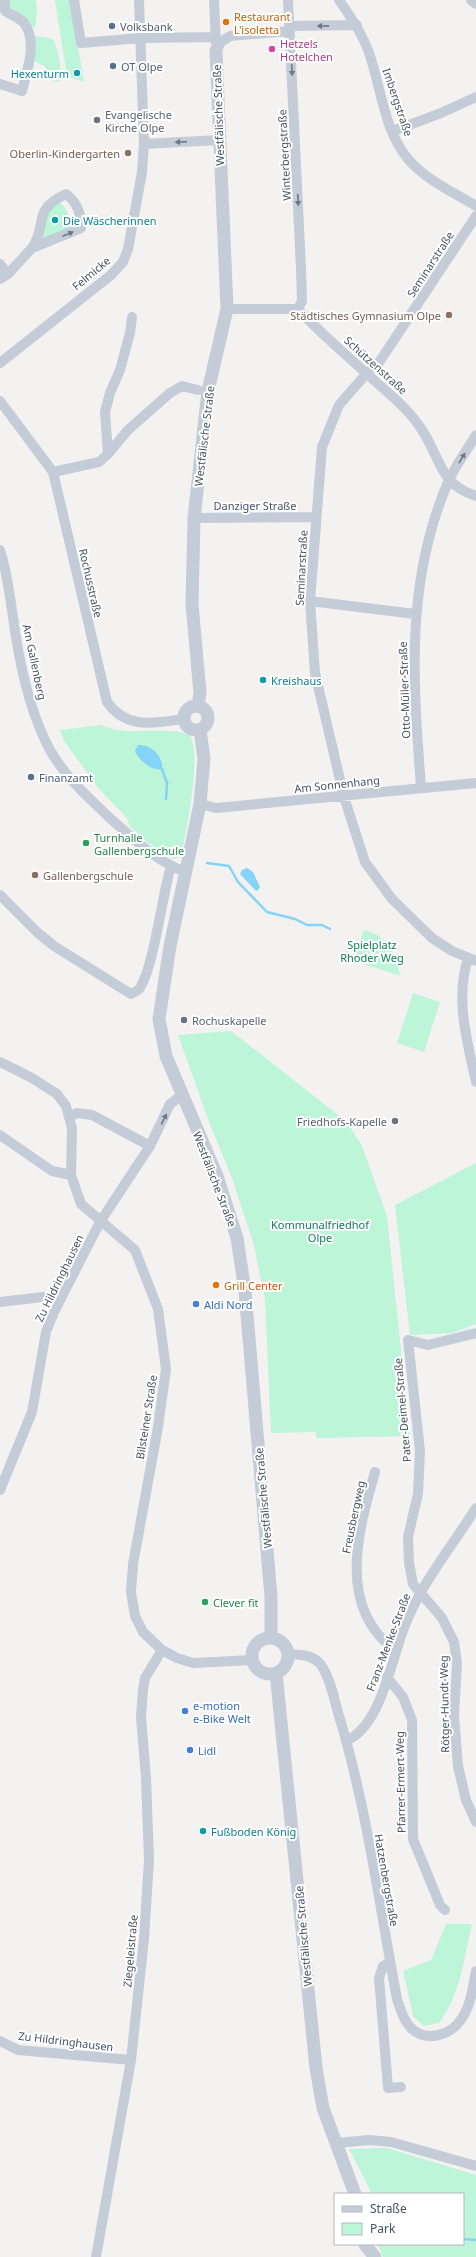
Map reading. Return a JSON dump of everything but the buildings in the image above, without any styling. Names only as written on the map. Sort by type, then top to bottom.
[{"type":"street","points":[[0,84],[22,91],[30,54],[30,38],[23,22],[5,11],[5,0]]},
{"type":"street","points":[[74,0],[81,43],[140,38],[215,37]]},
{"type":"street","name":"Felmicke","points":[[0,363],[111,274],[123,262],[128,249],[142,172],[144,144],[139,0]]},
{"type":"street","name":"Westfälische Straße","points":[[198,706],[200,693],[192,604],[194,518],[208,391],[227,309],[214,0]]},
{"type":"street","name":"Winterbergstraße","points":[[288,0],[302,301],[298,309]]},
{"type":"street","name":"Imbergstraße","points":[[339,0],[357,25],[368,51],[393,130],[408,158],[426,176],[476,206]]},
{"type":"street","points":[[471,0],[476,4]]},
{"type":"street","points":[[215,22],[221,31],[230,36]]},
{"type":"street","points":[[216,51],[221,42],[230,36],[290,29],[357,25]]},
{"type":"street","points":[[393,130],[441,113],[476,97]]},
{"type":"street","points":[[144,144],[219,140]]},
{"type":"street","points":[[0,264],[4,276],[32,248],[35,243],[44,210],[53,200],[66,194],[73,199],[82,218],[81,228],[32,248]]},
{"type":"street","name":"Seminarstraße","points":[[472,960],[452,951],[432,938],[392,899],[365,862],[344,797],[315,672],[310,601],[315,517],[322,447],[338,405],[367,373],[378,364],[476,216]]},
{"type":"street","points":[[227,309],[298,309]]},
{"type":"street","name":"Schützenstraße","points":[[298,309],[316,328],[405,407],[418,425],[449,480],[457,488],[476,496]]},
{"type":"street","points":[[108,454],[105,412],[110,393],[120,370],[130,333],[132,317]]},
{"type":"street","points":[[53,472],[99,462],[108,454],[128,430],[170,393],[182,386],[198,390]]},
{"type":"street","name":"Rochusstraße","points":[[2,407],[53,472],[107,702],[113,710],[126,720],[159,722],[184,719]]},
{"type":"street","name":"Otto-Müller-Straße","points":[[421,787],[413,665],[415,614],[431,530],[449,480],[476,435]]},
{"type":"street","name":"Danziger Straße","points":[[194,518],[315,517]]},
{"type":"street","name":"Am Gallenberg","points":[[0,550],[5,566],[16,639],[27,694],[50,750],[67,774],[86,796],[147,851],[173,867],[186,872]]},
{"type":"street","points":[[310,601],[415,614]]},
{"type":"street","points":[[198,706],[207,711],[209,718],[206,726],[200,730],[190,729],[184,719],[187,710],[198,706]]},
{"type":"street","name":"Westfälische Straße","points":[[200,730],[204,759],[200,804],[170,946],[159,1019],[166,1056],[217,1176],[237,1238],[245,1291],[271,1597],[271,1638]]},
{"type":"street","name":"Am Sonnenhang","points":[[200,804],[216,808],[344,797],[421,787],[476,783]]},
{"type":"street","points":[[0,895],[38,933],[54,946],[131,994],[138,990],[145,976],[164,893],[170,870],[173,867]]},
{"type":"street","points":[[472,960],[464,976],[463,1022],[476,1082]]},
{"type":"street","name":"Bilsteiner Straße","points":[[0,1062],[32,1078],[57,1094],[66,1106],[72,1128],[71,1175],[81,1204],[100,1222],[126,1240],[135,1250],[158,1309],[166,1369],[158,1427],[133,1564],[131,1592],[135,1616],[143,1632],[162,1650],[194,1663],[252,1660]]},
{"type":"street","name":"Zu Hildringhausen","points":[[1,1487],[3,1474],[32,1412],[46,1332],[54,1312],[100,1222],[110,1209],[150,1146],[170,1104],[182,1095]]},
{"type":"street","points":[[69,1117],[77,1113],[92,1115],[150,1146]]},
{"type":"street","points":[[0,1136],[52,1171],[71,1175]]},
{"type":"street","points":[[0,1302],[43,1297]]},
{"type":"street","name":"Pater-Deimel-Straße","points":[[420,1592],[413,1584],[409,1563],[408,1537],[418,1494],[420,1451],[408,1340],[428,1345],[476,1333]]},
{"type":"street","name":"Freusbergweg","points":[[375,1472],[361,1529],[356,1560],[356,1588],[363,1608],[376,1632],[396,1651]]},
{"type":"street","name":"Franz-Menke-Straße","points":[[346,1741],[359,1733],[374,1712],[396,1651],[420,1592],[434,1569],[476,1510]]},
{"type":"street","name":"Rötger-Hundt-Weg","points":[[420,1592],[442,1618],[454,1642],[457,1664],[454,1714],[458,1766],[466,1800],[476,1822]]},
{"type":"street","points":[[265,1638],[271,1638],[281,1642],[287,1654],[284,1666],[276,1673],[270,1674],[258,1670],[252,1660],[256,1644],[265,1638]]},
{"type":"street","name":"Ziegeleistraße","points":[[96,2257],[131,2060],[144,1938],[149,1860],[146,1778],[140,1717],[145,1678],[162,1650]]},
{"type":"street","name":"Hatzenbergstraße","points":[[287,1654],[310,1657],[320,1664],[326,1673],[346,1741],[366,1826],[397,1999],[402,2014],[409,2027],[419,2034],[430,2037],[443,2034],[456,2027],[463,2018],[476,1971]]},
{"type":"street","name":"Westfälische Straße","points":[[276,1673],[316,2068],[323,2108],[356,2193]]},
{"type":"street","name":"Pfarrer-Ermert-Weg","points":[[387,1677],[403,1697],[412,1720],[413,1839],[440,1905],[445,1910]]},
{"type":"street","points":[[390,1962],[383,1966],[379,1978],[385,2068],[388,2088],[401,2087]]},
{"type":"street","name":"Zu Hildringhausen","points":[[0,2041],[18,2050],[131,2060]]},
{"type":"street","points":[[337,2143],[369,2140],[391,2142],[476,2166]]},
{"type":"street","points":[[365,2249],[375,2257]]},
{"type":"green space","points":[[7,0],[36,0],[37,12],[35,28],[6,10]]},
{"type":"green space","points":[[55,0],[70,0],[84,82],[67,76]]},
{"type":"green space","points":[[31,35],[53,39],[60,60],[60,82],[43,78],[45,66],[33,61]]},
{"type":"green space","points":[[59,200],[69,217],[70,221],[68,228],[40,240],[45,210]]},
{"type":"green space","points":[[101,725],[111,729],[134,731],[157,730],[179,732],[190,735],[193,745],[194,776],[181,857],[173,859],[148,843],[130,827],[127,818],[99,789],[64,741],[60,730]]},
{"type":"green space","name":"Spielplatz Rhoder Weg","points":[[364,930],[373,933],[385,941],[392,953],[401,976],[352,960]]},
{"type":"green space","points":[[413,993],[440,1002],[424,1052],[397,1043]]},
{"type":"green space","name":"Kommunalfriedhof Olpe","points":[[231,1031],[347,1122],[362,1146],[387,1216],[410,1436],[317,1438],[315,1432],[271,1433],[265,1300],[253,1242],[232,1178],[209,1122],[178,1035]]},
{"type":"green space","name":"Kommunalfriedhof Olpe","points":[[476,1163],[476,1324],[452,1333],[410,1335],[395,1205]]},
{"type":"green space","points":[[446,1924],[472,1924],[464,1963],[452,2001],[439,2023],[424,2026],[413,2016],[403,1971],[431,1960]]},
{"type":"green space","points":[[387,2148],[476,2175],[476,2257],[383,2257],[378,2245],[464,2245],[464,2193],[371,2193],[349,2149]]},
{"type":"water","points":[[138,745],[147,746],[158,755],[161,760],[162,769],[154,769],[139,758],[135,751]]},
{"type":"water","points":[[247,868],[253,872],[260,887],[256,891],[240,874],[242,870]]},
{"type":"waterway","points":[[162,769],[167,783],[166,799]]},
{"type":"waterway","points":[[207,863],[229,866],[238,882],[267,912],[295,919],[307,925],[322,925],[330,929]]},
{"type":"waterway","points":[[464,2239],[476,2240]]},
{"type":"place","name":"Restaurant L'isoletta","points":[[226,22]]},
{"type":"place","name":"Volksbank","points":[[112,26]]},
{"type":"place","name":"Hetzels Hotelchen","points":[[272,49]]},
{"type":"place","name":"OT Olpe","points":[[113,66]]},
{"type":"place","name":"Hexenturm","points":[[77,73]]},
{"type":"place","name":"Evangelische Kirche Olpe","points":[[97,120]]},
{"type":"place","name":"Oberlin-Kindergarten","points":[[128,153]]},
{"type":"place","name":"Die Wäscherinnen","points":[[55,220]]},
{"type":"place","name":"Städtisches Gymnasium Olpe","points":[[449,315]]},
{"type":"place","name":"Kreishaus","points":[[263,680]]},
{"type":"place","name":"Finanzamt","points":[[31,777]]},
{"type":"place","name":"Turnhalle Gallenbergschule","points":[[86,843]]},
{"type":"place","name":"Gallenbergschule","points":[[35,875]]},
{"type":"place","name":"Rochuskapelle","points":[[184,1020]]},
{"type":"place","name":"Friedhofs-Kapelle","points":[[395,1121]]},
{"type":"place","name":"Grill Center","points":[[216,1285]]},
{"type":"place","name":"Aldi Nord","points":[[196,1304]]},
{"type":"place","name":"Clever fit","points":[[205,1602]]},
{"type":"place","name":"e-motion e-Bike Welt","points":[[185,1711]]},
{"type":"place","name":"Lidl","points":[[190,1750]]},
{"type":"place","name":"Fußboden König","points":[[203,1831]]}]
